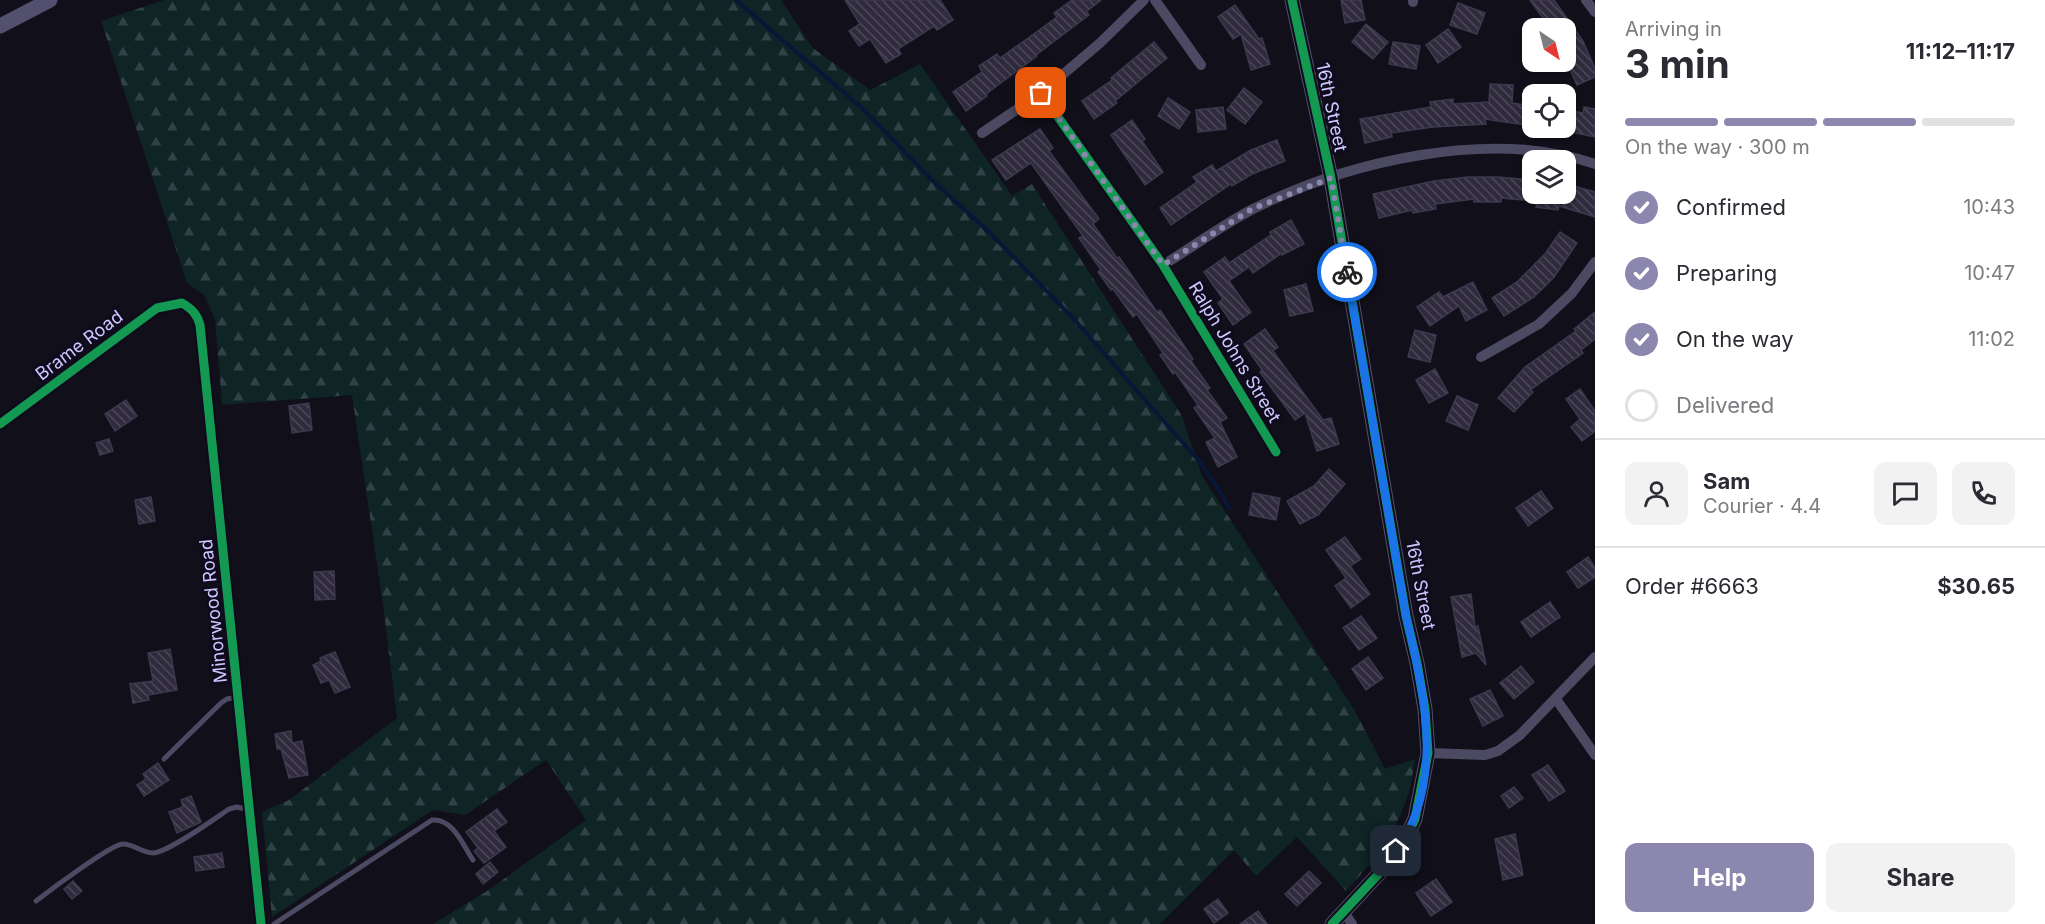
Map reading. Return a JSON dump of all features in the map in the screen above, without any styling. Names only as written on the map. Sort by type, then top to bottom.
[{"type":"street","points":[[0,26],[50,0]]},
{"type":"street","points":[[982,133],[1041,93],[1100,43],[1144,0]]},
{"type":"street","points":[[1155,0],[1201,65]]},
{"type":"street","name":"16th Street","points":[[1292,0],[1331,178],[1404,604],[1425,710],[1428,753],[1415,819],[1406,838],[1348,918],[1332,924]]},
{"type":"street","points":[[1586,0],[1595,12]]},
{"type":"street","name":"Ralph Johns Street","points":[[1041,93],[1163,265],[1276,452]]},
{"type":"street","points":[[1163,265],[1252,209],[1331,178],[1364,168],[1443,151],[1496,148],[1540,152],[1595,164]]},
{"type":"street","points":[[1481,357],[1539,324],[1572,293],[1595,262]]},
{"type":"street","name":"Brame Road","points":[[0,424],[150,312],[182,303]]},
{"type":"street","name":"Minorwood Road","points":[[182,303],[198,316],[200,325],[261,924]]},
{"type":"street","points":[[1428,753],[1485,755],[1509,745],[1595,657]]},
{"type":"street","points":[[1556,699],[1595,755]]},
{"type":"lane","points":[[164,759],[221,703],[238,697]]},
{"type":"lane","points":[[36,901],[108,851],[122,844],[143,852],[156,853],[177,843],[230,809],[237,807],[249,810]]},
{"type":"lane","points":[[274,924],[293,914],[347,875],[432,820],[440,819],[448,823],[473,860]]},
{"type":"green space","points":[[164,0],[781,0],[813,48],[870,90],[920,64],[1012,196],[1032,184],[1182,416],[1202,476],[1355,711],[1385,769],[1415,759],[1404,806],[1383,845],[1346,891],[1297,837],[1256,876],[1234,850],[1160,924],[433,924],[487,891],[586,820],[546,760],[465,815],[433,810],[272,917],[262,812],[289,800],[397,718],[352,395],[222,405],[215,319],[204,295],[187,283],[101,21]]},
{"type":"building","points":[[845,0],[940,0],[953,20],[937,30],[934,26],[898,49],[901,54],[886,63],[870,39],[859,46],[849,31],[860,24]]},
{"type":"building","points":[[1072,0],[1101,0],[1086,12],[1089,15],[966,111],[953,92],[982,72],[979,66],[997,54],[1000,58],[1031,36],[1057,17],[1054,13]]},
{"type":"building","points":[[1341,0],[1361,0],[1365,20],[1345,23]]},
{"type":"building","points":[[1530,0],[1554,0],[1567,18],[1543,18]]},
{"type":"building","points":[[1458,3],[1485,13],[1477,34],[1450,25]]},
{"type":"building","points":[[1235,5],[1259,39],[1262,38],[1270,64],[1251,70],[1241,34],[1233,39],[1218,17]]},
{"type":"building","points":[[1366,24],[1388,42],[1373,59],[1352,42]]},
{"type":"building","points":[[1448,29],[1461,47],[1438,63],[1426,45]]},
{"type":"building","points":[[1576,31],[1583,41],[1595,69],[1595,77],[1577,85],[1571,72],[1576,72]]},
{"type":"building","points":[[1154,42],[1167,58],[1115,101],[1117,103],[1094,119],[1082,101],[1112,80],[1111,78]]},
{"type":"building","points":[[1393,42],[1420,46],[1416,69],[1389,64]]},
{"type":"building","points":[[1490,84],[1513,85],[1512,103],[1522,104],[1522,124],[1485,119],[1486,124],[1433,127],[1391,133],[1392,137],[1365,143],[1360,119],[1431,107],[1430,102],[1453,99],[1453,104],[1489,102]]},
{"type":"building","points":[[1244,88],[1262,102],[1245,124],[1227,110]]},
{"type":"building","points":[[1168,98],[1190,112],[1179,129],[1158,116]]},
{"type":"building","points":[[1223,107],[1226,129],[1198,132],[1196,110]]},
{"type":"building","points":[[1584,107],[1595,109],[1595,137],[1576,133],[1576,112],[1583,113]]},
{"type":"building","points":[[1132,120],[1145,139],[1142,141],[1163,172],[1145,185],[1111,135]]},
{"type":"building","points":[[1040,129],[1053,148],[1049,151],[1099,219],[1093,224],[1157,312],[1160,310],[1193,359],[1191,361],[1210,388],[1207,390],[1227,418],[1220,422],[1237,457],[1218,467],[1206,442],[1215,438],[1194,408],[1198,405],[1160,355],[1163,353],[1137,314],[1133,317],[1098,272],[1101,270],[1079,238],[1083,236],[1031,163],[1006,180],[992,160]]},
{"type":"building","points":[[1277,140],[1285,161],[1252,174],[1232,186],[1231,184],[1171,225],[1160,208],[1197,182],[1193,177],[1212,165],[1216,171],[1251,150]]},
{"type":"building","points":[[1468,177],[1522,179],[1522,200],[1501,198],[1501,202],[1474,202],[1474,199],[1435,204],[1436,209],[1413,213],[1412,210],[1379,218],[1373,194],[1434,181]]},
{"type":"building","points":[[1576,187],[1595,192],[1595,217],[1559,206],[1558,210],[1536,207],[1536,204],[1576,204]]},
{"type":"building","points":[[1291,220],[1304,244],[1282,255],[1282,253],[1253,273],[1249,267],[1229,281],[1251,312],[1233,325],[1218,303],[1223,299],[1204,272],[1225,257],[1229,263],[1271,235],[1270,232]]},
{"type":"building","points":[[1560,232],[1577,243],[1554,277],[1534,297],[1504,316],[1492,298],[1517,282],[1545,254]]},
{"type":"building","points":[[1473,282],[1487,310],[1466,321],[1459,306],[1430,326],[1417,307],[1439,292],[1443,297]]},
{"type":"building","points":[[1306,284],[1313,311],[1290,316],[1284,290]]},
{"type":"building","points":[[1595,312],[1595,339],[1581,350],[1583,353],[1530,390],[1533,392],[1514,412],[1498,398],[1525,367],[1576,331],[1574,329]]},
{"type":"building","points":[[1265,329],[1278,347],[1273,351],[1323,420],[1331,418],[1339,444],[1317,451],[1305,413],[1295,420],[1260,372],[1262,370],[1244,344]]},
{"type":"building","points":[[1415,330],[1436,335],[1430,362],[1408,357]]},
{"type":"building","points":[[1435,369],[1448,393],[1429,403],[1416,380]]},
{"type":"building","points":[[1580,389],[1595,411],[1595,431],[1582,441],[1571,427],[1580,419],[1566,399]]},
{"type":"building","points":[[1457,396],[1478,405],[1468,430],[1446,421]]},
{"type":"building","points":[[126,400],[137,416],[115,431],[105,414]]},
{"type":"building","points":[[309,403],[312,430],[292,433],[289,406]]},
{"type":"building","points":[[109,439],[113,451],[100,455],[96,443]]},
{"type":"building","points":[[1329,469],[1345,484],[1318,515],[1300,524],[1287,501],[1314,486]]},
{"type":"building","points":[[1541,491],[1553,508],[1528,526],[1516,508]]},
{"type":"building","points":[[1253,493],[1280,498],[1276,520],[1249,515]]},
{"type":"building","points":[[151,497],[155,521],[139,524],[135,500]]},
{"type":"building","points":[[1345,537],[1361,559],[1350,566],[1370,594],[1351,608],[1335,586],[1346,578],[1326,550]]},
{"type":"building","points":[[1588,557],[1595,568],[1595,577],[1578,588],[1567,572]]},
{"type":"building","points":[[334,571],[335,599],[315,600],[314,572]]},
{"type":"building","points":[[1471,594],[1475,627],[1478,626],[1486,665],[1476,653],[1462,657],[1451,597]]},
{"type":"building","points":[[1550,602],[1560,617],[1531,637],[1521,622]]},
{"type":"building","points":[[1361,616],[1377,638],[1359,650],[1343,628]]},
{"type":"building","points":[[170,649],[177,690],[148,695],[149,700],[133,703],[130,684],[153,681],[148,653]]},
{"type":"building","points":[[335,652],[350,687],[335,693],[329,680],[321,683],[313,665],[321,661],[320,658]]},
{"type":"building","points":[[1368,657],[1383,678],[1366,690],[1352,669]]},
{"type":"building","points":[[1521,666],[1534,682],[1514,699],[1500,683]]},
{"type":"building","points":[[1490,690],[1503,716],[1483,726],[1470,699]]},
{"type":"building","points":[[291,731],[292,743],[302,741],[308,775],[289,778],[281,749],[277,749],[275,734]]},
{"type":"building","points":[[158,763],[169,780],[144,796],[137,785],[146,779],[143,774]]},
{"type":"building","points":[[1548,765],[1565,791],[1549,801],[1532,775]]},
{"type":"building","points":[[1514,787],[1523,798],[1509,808],[1501,796]]},
{"type":"building","points":[[191,796],[201,822],[177,833],[169,812],[183,807],[181,800]]},
{"type":"building","points":[[497,809],[507,822],[494,831],[506,847],[484,863],[474,851],[478,848],[466,832]]},
{"type":"building","points":[[1515,834],[1523,875],[1503,880],[1495,839]]},
{"type":"building","points":[[222,853],[224,867],[196,871],[194,857]]},
{"type":"building","points":[[490,862],[498,872],[483,884],[476,874]]},
{"type":"building","points":[[1309,871],[1321,883],[1297,906],[1285,894]]},
{"type":"building","points":[[1436,879],[1452,902],[1431,916],[1416,893]]},
{"type":"building","points":[[73,881],[82,891],[72,899],[64,889]]},
{"type":"building","points":[[1218,899],[1228,913],[1214,923],[1204,909]]},
{"type":"building","points":[[1258,911],[1267,924],[1240,924]]},
{"type":"waterway","points":[[736,0],[862,108],[1072,317],[1199,461],[1229,508]]},
{"type":"cycle path","points":[[1292,0],[1331,178],[1406,616],[1425,709],[1428,753],[1415,819],[1406,838],[1387,865],[1332,924]]},
{"type":"cycle path","points":[[1041,93],[1163,265],[1276,452]]},
{"type":"cycle path","points":[[0,424],[157,308],[182,303],[197,318],[200,325],[261,924]]},
{"type":"way so far","points":[[1041,93],[1163,265],[1252,209],[1331,178],[1347,272]]},
{"type":"route","points":[[1347,272],[1406,616],[1425,710],[1428,753],[1423,784],[1415,819],[1406,838],[1396,851]]}]
